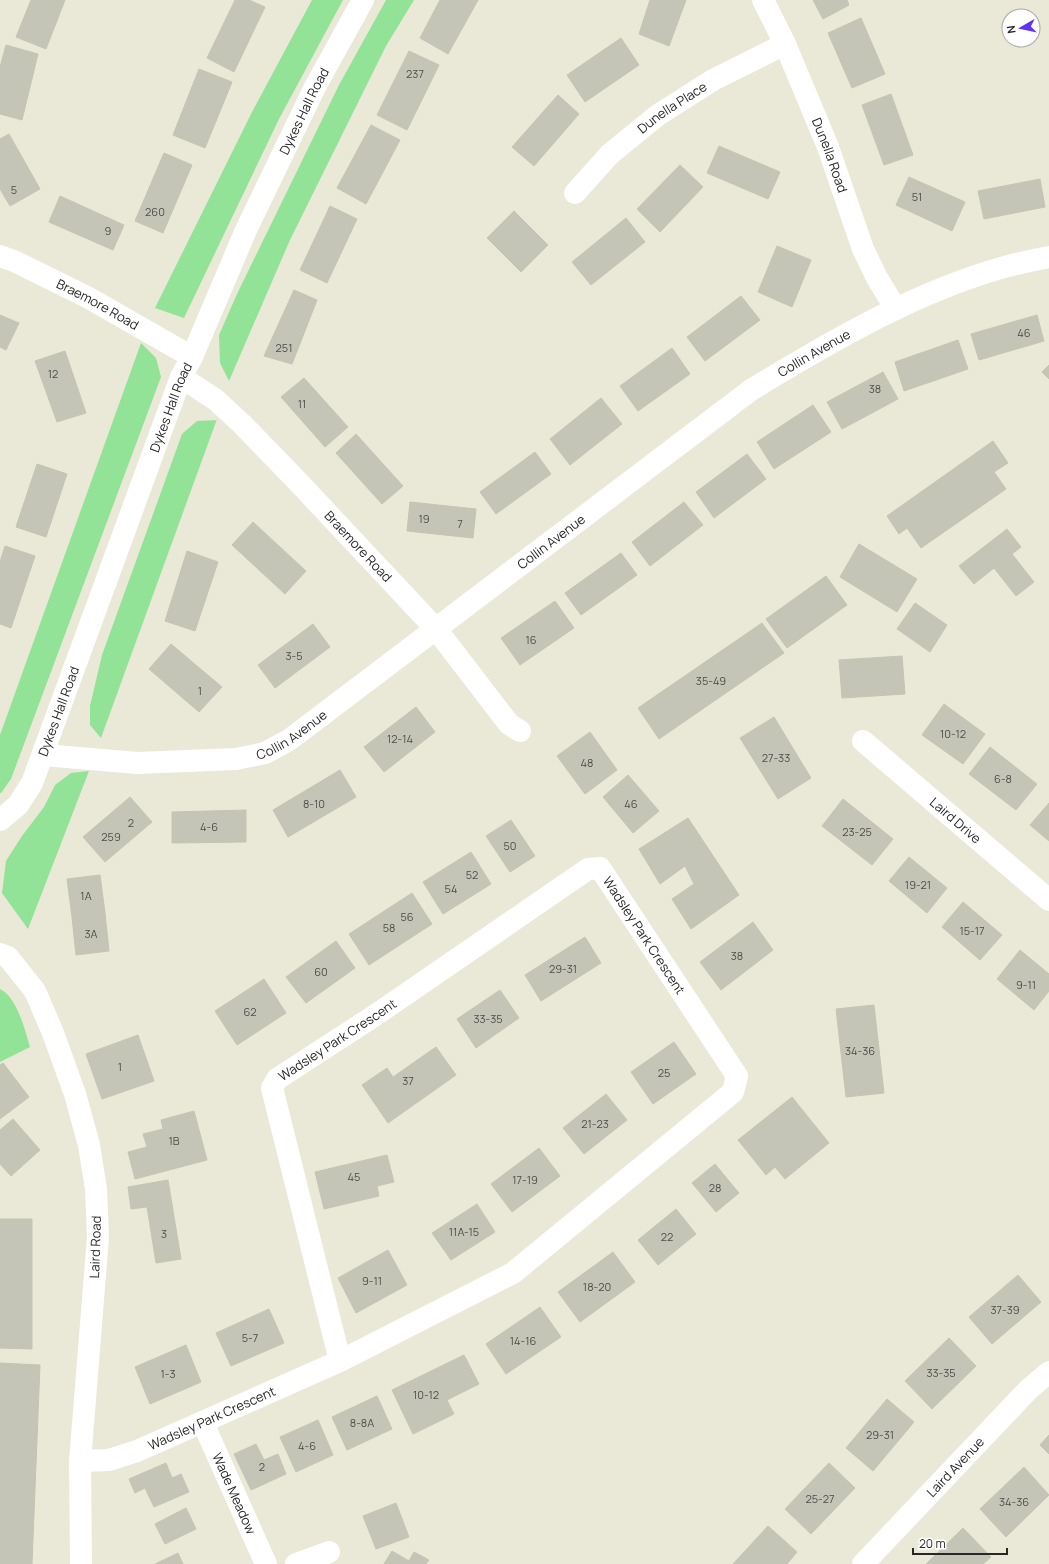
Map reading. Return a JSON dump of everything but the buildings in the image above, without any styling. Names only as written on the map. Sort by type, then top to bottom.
[{"type":"street","name":"Dykes Hall Road","points":[[0,820],[18,805],[32,783],[44,755],[181,377],[192,357],[246,230],[314,87],[364,0]]},
{"type":"street","name":"Dunella Road","points":[[763,0],[785,44],[828,147],[863,249],[877,278],[896,309]]},
{"type":"street","name":"Dunella Place","points":[[575,193],[610,154],[658,115],[713,80],[785,44]]},
{"type":"street","name":"Braemore Road","points":[[0,256],[14,261],[89,298],[192,357]]},
{"type":"street","name":"Collin Avenue","points":[[44,755],[137,762],[236,759],[265,753],[289,740],[751,390],[806,356],[896,309],[968,278],[1026,261],[1049,257]]},
{"type":"street","name":"Braemore Road","points":[[181,377],[216,400],[242,424],[436,629],[509,724],[520,731]]},
{"type":"street","name":"Laird Drive","points":[[863,741],[1049,900]]},
{"type":"street","name":"Wadsley Park Crescent","points":[[80,1461],[109,1460],[137,1451],[203,1423],[340,1361],[513,1273],[733,1092],[737,1076],[600,868],[588,869],[377,1014],[277,1079],[272,1088],[340,1361]]},
{"type":"street","name":"Laird Road","points":[[0,954],[8,957],[35,991],[53,1033],[75,1094],[89,1145],[96,1189],[98,1237],[80,1461],[81,1564]]},
{"type":"street","name":"Laird Avenue","points":[[863,1564],[1028,1390],[1049,1372]]},
{"type":"street","name":"Wade Meadow","points":[[203,1423],[266,1564]]},
{"type":"street","points":[[296,1564],[329,1552]]},
{"type":"green space","points":[[312,0],[343,0],[279,119],[184,318],[155,308],[252,112]]},
{"type":"green space","points":[[386,0],[414,0],[386,46],[290,240],[229,381],[220,363],[219,335],[237,294],[339,85]]},
{"type":"green space","points":[[141,343],[156,358],[161,377],[11,779],[0,793],[0,735]]},
{"type":"green space","points":[[217,420],[101,738],[90,725],[90,706],[102,655],[182,434],[197,421]]},
{"type":"green space","points":[[89,771],[28,929],[2,893],[6,861],[22,836],[44,807],[55,785],[71,773]]},
{"type":"green space","points":[[0,989],[6,993],[16,1006],[30,1047],[0,1062]]}]
